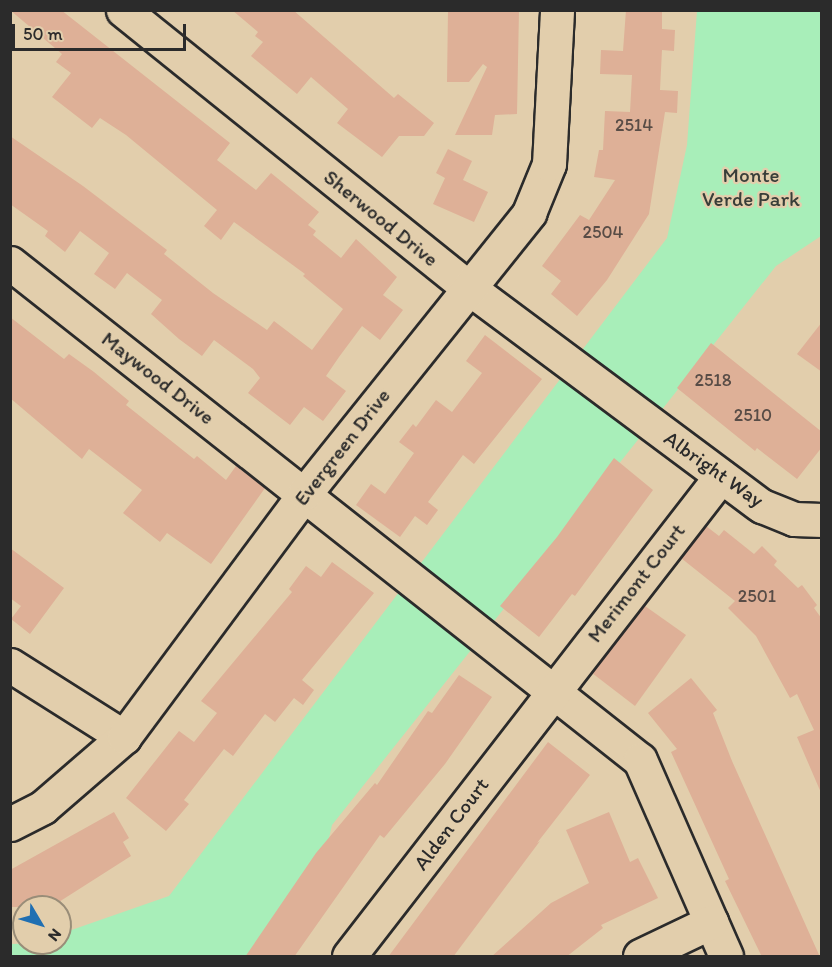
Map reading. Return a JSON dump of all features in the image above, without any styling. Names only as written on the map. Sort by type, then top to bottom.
[{"type":"street","name":"Sherwood Drive","points":[[123,10],[469,288],[644,419]]},
{"type":"street","name":"Evergreen Drive","points":[[10,824],[43,807],[124,737],[305,493],[529,213],[549,164],[557,10]]},
{"type":"street","name":"Maywood Drive","points":[[10,263],[305,493]]},
{"type":"street","name":"Albright Way","points":[[644,419],[762,506],[794,519],[822,520]]},
{"type":"street","name":"Merimont Court","points":[[552,691],[721,476]]},
{"type":"street","points":[[305,493],[640,760],[726,957]]},
{"type":"street","points":[[10,665],[124,737]]},
{"type":"street","name":"Alden Court","points":[[349,957],[552,691]]},
{"type":"street","points":[[640,957],[711,922]]},
{"type":"green space","name":"Monte Verde Park","points":[[697,11],[821,11],[821,236],[776,266],[332,825],[310,920],[279,956],[11,956],[10,944],[12,944],[12,955],[72,955],[72,930],[169,896],[667,238],[687,145]]},
{"type":"building","points":[[10,10],[61,10],[230,143],[217,160],[256,190],[271,173],[319,212],[308,225],[316,231],[313,235],[341,258],[356,239],[397,277],[383,295],[403,310],[380,340],[362,326],[339,357],[326,376],[346,391],[323,421],[304,407],[290,425],[248,393],[260,378],[253,369],[214,340],[202,356],[179,339],[151,314],[162,300],[127,273],[115,289],[94,274],[109,253],[80,231],[65,252],[45,236],[48,231],[10,204],[10,136],[83,186],[167,250],[164,254],[213,293],[267,330],[274,321],[312,350],[343,309],[303,276],[305,274],[234,222],[221,240],[204,226],[217,210],[126,135],[100,118],[92,128],[52,97],[71,73],[56,62],[62,54]]},
{"type":"building","points":[[232,10],[293,10],[394,98],[398,94],[434,123],[424,136],[399,136],[382,157],[337,123],[348,109],[311,77],[297,94],[251,56],[263,42],[255,36],[258,32]]},
{"type":"building","points":[[448,10],[519,10],[517,114],[495,115],[492,135],[455,135],[487,67],[483,64],[469,82],[447,82]]},
{"type":"building","points":[[626,10],[662,10],[662,29],[675,30],[674,51],[662,50],[660,90],[678,91],[677,113],[665,112],[649,214],[607,280],[577,316],[551,294],[561,281],[542,266],[580,215],[589,220],[615,180],[594,177],[599,150],[603,150],[605,111],[630,112],[632,75],[600,74],[601,50],[623,51]]},
{"type":"building","points":[[448,149],[472,161],[463,180],[488,192],[474,222],[433,204],[445,178],[436,173]]},
{"type":"building","points":[[10,317],[64,359],[69,354],[94,372],[129,401],[126,405],[194,459],[197,456],[226,480],[236,466],[265,488],[211,564],[167,533],[160,542],[123,513],[142,490],[89,449],[82,459],[10,398]]},
{"type":"building","points":[[822,322],[822,372],[797,354]]},
{"type":"building","points":[[485,335],[542,379],[474,464],[463,455],[428,502],[438,510],[427,525],[415,516],[400,537],[356,505],[371,484],[385,494],[414,453],[399,442],[413,424],[416,427],[436,400],[452,412],[482,373],[466,361]]},
{"type":"building","points":[[711,343],[822,432],[822,447],[797,479],[757,448],[755,451],[677,388]]},
{"type":"building","points":[[614,458],[653,490],[575,596],[572,594],[539,637],[500,606],[557,537]]},
{"type":"building","points":[[706,526],[719,536],[724,530],[754,554],[762,546],[777,561],[774,565],[798,588],[802,585],[817,605],[814,608],[822,619],[822,795],[797,737],[814,730],[797,694],[790,698],[756,636],[728,608],[735,601],[681,558]]},
{"type":"building","points":[[10,548],[64,588],[30,634],[11,619],[21,606],[10,598]]},
{"type":"building","points":[[332,562],[374,593],[302,680],[314,690],[303,705],[294,698],[275,722],[265,714],[233,756],[224,749],[184,800],[189,804],[166,831],[126,798],[179,731],[194,742],[217,713],[201,701],[292,592],[289,589],[306,566],[321,577]]},
{"type":"building","points":[[645,606],[686,635],[635,706],[592,673]]},
{"type":"building","points":[[459,675],[492,697],[445,764],[384,838],[380,835],[294,957],[245,957],[316,853],[375,783],[377,785],[428,711],[432,713]]},
{"type":"building","points":[[691,678],[717,710],[713,713],[732,761],[820,957],[762,957],[725,881],[729,879],[671,752],[677,749],[648,713]]},
{"type":"building","points":[[548,742],[590,775],[453,957],[388,957]]},
{"type":"building","points":[[114,812],[129,838],[123,842],[131,856],[70,895],[12,895],[12,907],[10,907],[10,870]]},
{"type":"building","points":[[609,812],[630,862],[638,858],[658,898],[601,925],[603,928],[566,957],[491,957],[551,903],[589,883],[566,830]]}]
